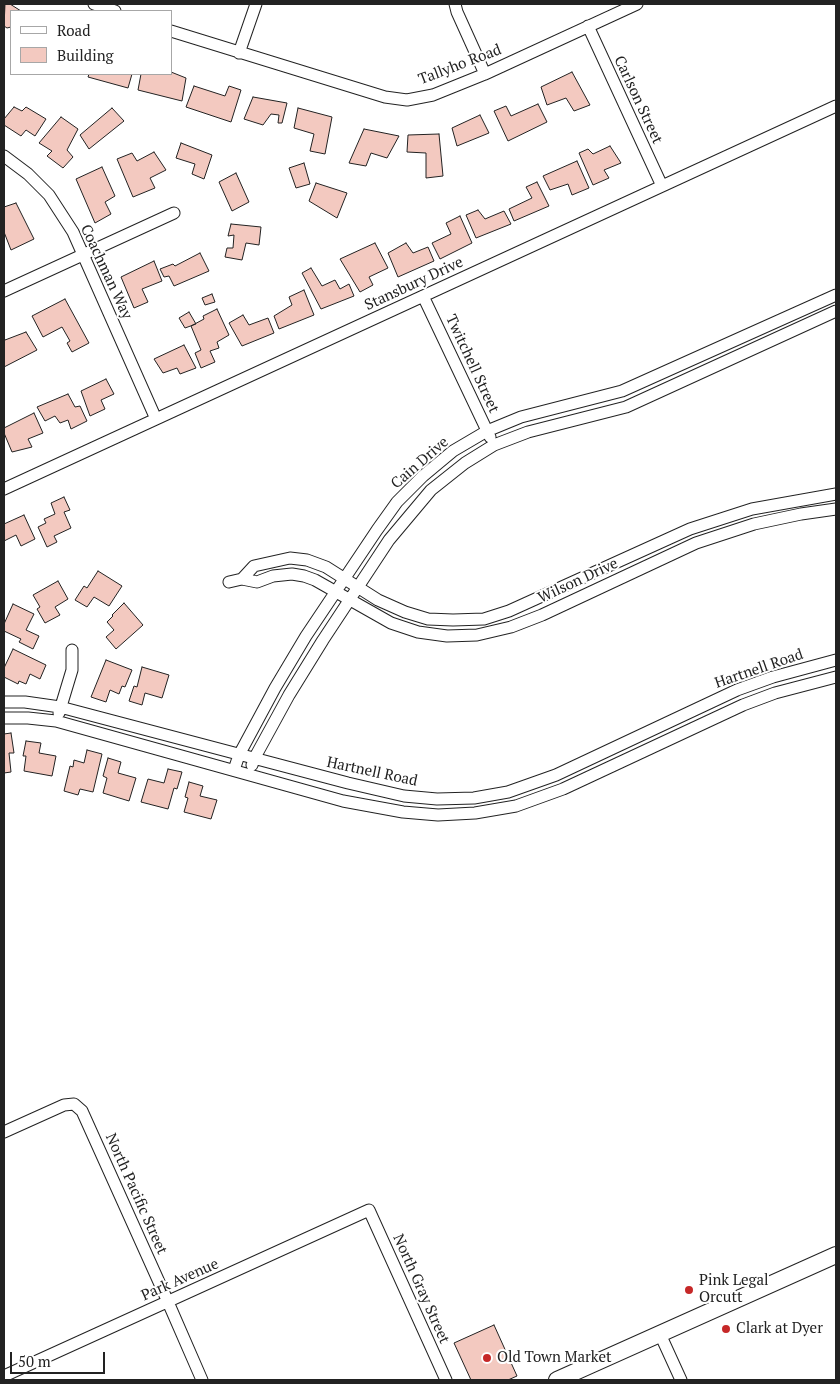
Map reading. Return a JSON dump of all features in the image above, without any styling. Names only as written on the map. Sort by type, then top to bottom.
[{"type":"main road","points":[[557,1380],[836,1254]]},
{"type":"street","points":[[94,4],[112,10]]},
{"type":"street","points":[[239,53],[256,4]]},
{"type":"street","points":[[455,4],[485,74]]},
{"type":"street","name":"Tallyho Road","points":[[172,31],[385,97],[407,100],[433,95],[485,74],[637,4]]},
{"type":"street","name":"Carlson Street","points":[[588,26],[662,186]]},
{"type":"street","name":"Stansbury Drive","points":[[4,489],[836,106]]},
{"type":"street","name":"Coachman Way","points":[[4,156],[28,174],[49,195],[72,232],[156,419]]},
{"type":"street","points":[[4,291],[174,213]]},
{"type":"street","name":"Cain Drive","points":[[234,770],[239,755],[275,688],[335,592],[397,502],[423,476],[453,451],[488,431],[521,418],[622,392],[836,295]]},
{"type":"street","name":"Twitchell Street","points":[[423,296],[494,444]]},
{"type":"street","name":"Cain Drive","points":[[250,774],[254,759],[289,695],[389,540],[431,490],[465,463],[494,444],[528,432],[626,407],[836,311]]},
{"type":"street","points":[[702,356],[708,370]]},
{"type":"street","name":"Wilson Drive","points":[[242,579],[254,566],[290,558],[307,560],[326,567],[378,600],[405,612],[428,619],[484,619],[509,611],[690,529],[752,508],[836,494]]},
{"type":"street","name":"Wilson Drive","points":[[242,579],[257,582],[274,576],[292,574],[304,576],[315,580],[391,623],[418,632],[447,636],[477,635],[511,627],[542,615],[626,574],[696,543],[754,524],[836,509]]},
{"type":"street","points":[[619,561],[626,574]]},
{"type":"street","points":[[229,582],[242,579]]},
{"type":"street","points":[[56,722],[72,670],[72,650]]},
{"type":"street","name":"Hartnell Road","points":[[4,702],[25,702],[60,707],[254,759],[404,796],[437,799],[474,798],[508,792],[556,774],[736,690],[773,677],[836,660]]},
{"type":"street","name":"Hartnell Road","points":[[4,718],[28,718],[56,722],[343,801],[403,812],[438,815],[475,813],[516,806],[563,789],[743,705],[836,677]]},
{"type":"street","points":[[697,708],[704,722]]},
{"type":"street","points":[[556,774],[563,789]]},
{"type":"street","name":"North Pacific Street","points":[[4,1132],[64,1105],[74,1104],[82,1112],[202,1380]]},
{"type":"street","name":"Park Avenue","points":[[4,1376],[369,1210]]},
{"type":"street","name":"North Gray Street","points":[[369,1210],[446,1380]]},
{"type":"street","points":[[660,1334],[681,1380]]},
{"type":"building","points":[[5,4],[10,4],[19,10],[10,10],[10,27],[4,26]]},
{"type":"building","points":[[172,72],[186,78],[182,101],[138,90],[141,75],[172,75]]},
{"type":"building","points":[[572,72],[590,105],[574,111],[566,98],[547,105],[541,87]]},
{"type":"building","points":[[89,75],[132,75],[128,88],[88,77]]},
{"type":"building","points":[[194,86],[225,96],[229,86],[241,90],[231,122],[186,107]]},
{"type":"building","points":[[253,97],[287,103],[282,123],[278,123],[279,115],[271,114],[263,125],[244,119]]},
{"type":"building","points":[[538,104],[547,122],[508,141],[494,111],[506,106],[511,116]]},
{"type":"building","points":[[14,107],[22,111],[26,107],[46,119],[35,136],[26,130],[21,136],[4,125],[4,119]]},
{"type":"building","points":[[112,108],[124,121],[89,149],[80,135]]},
{"type":"building","points":[[298,108],[332,117],[325,154],[310,151],[314,134],[294,128]]},
{"type":"building","points":[[480,115],[489,133],[457,146],[452,128]]},
{"type":"building","points":[[61,117],[78,129],[67,150],[73,157],[63,168],[47,156],[52,151],[39,143]]},
{"type":"building","points":[[364,129],[399,136],[387,158],[371,153],[366,166],[349,163]]},
{"type":"building","points":[[439,134],[443,176],[426,178],[426,153],[407,152],[408,135]]},
{"type":"building","points":[[181,143],[212,155],[204,179],[192,174],[195,164],[176,158]]},
{"type":"building","points":[[610,146],[621,163],[604,170],[609,178],[593,185],[579,153],[588,149],[593,154]]},
{"type":"building","points":[[154,152],[166,170],[150,178],[155,188],[133,197],[117,159],[132,153],[137,161]]},
{"type":"building","points":[[577,161],[589,188],[572,195],[568,184],[550,190],[543,176]]},
{"type":"building","points":[[304,163],[310,184],[296,188],[289,168]]},
{"type":"building","points":[[102,167],[115,196],[105,202],[111,214],[95,223],[76,179]]},
{"type":"building","points":[[236,173],[249,202],[232,211],[219,182]]},
{"type":"building","points":[[537,182],[549,206],[514,221],[509,209],[532,198],[526,187]]},
{"type":"building","points":[[316,183],[347,193],[337,218],[309,201]]},
{"type":"building","points":[[16,203],[34,239],[11,250],[4,232],[4,207]]},
{"type":"building","points":[[478,210],[485,219],[504,211],[511,224],[476,238],[466,215]]},
{"type":"building","points":[[460,216],[472,243],[440,259],[432,243],[451,234],[446,223]]},
{"type":"building","points":[[231,224],[261,227],[259,245],[246,243],[242,260],[225,257],[227,248],[233,248],[234,235],[228,236]]},
{"type":"building","points":[[375,243],[388,268],[369,277],[373,285],[360,292],[340,259]]},
{"type":"building","points":[[406,243],[413,253],[428,247],[434,261],[398,277],[388,253]]},
{"type":"building","points":[[200,253],[209,271],[174,286],[169,276],[164,277],[160,269],[173,264],[175,266]]},
{"type":"building","points":[[154,261],[162,281],[142,289],[148,302],[134,308],[121,277]]},
{"type":"building","points":[[311,268],[322,286],[335,280],[340,289],[349,284],[354,296],[321,309],[302,273]]},
{"type":"building","points":[[304,290],[314,315],[279,329],[274,316],[292,305],[289,297]]},
{"type":"building","points":[[212,294],[215,302],[205,305],[202,298]]},
{"type":"building","points":[[65,299],[89,343],[72,352],[67,343],[70,341],[62,327],[43,337],[32,316]]},
{"type":"building","points":[[217,309],[229,335],[217,342],[219,348],[210,351],[215,362],[201,368],[195,353],[201,350],[191,326],[204,319],[203,316]]},
{"type":"building","points":[[189,312],[196,324],[185,328],[179,318]]},
{"type":"building","points":[[243,315],[249,325],[268,318],[274,333],[242,346],[229,323]]},
{"type":"building","points":[[26,332],[37,350],[4,367],[4,338],[5,340]]},
{"type":"building","points":[[184,345],[196,368],[180,374],[177,368],[163,373],[154,359]]},
{"type":"building","points":[[106,379],[114,394],[101,400],[105,409],[90,416],[81,391]]},
{"type":"building","points":[[68,394],[75,407],[80,406],[87,421],[71,429],[68,420],[60,423],[55,416],[45,421],[37,407]]},
{"type":"building","points":[[34,413],[43,433],[28,439],[32,447],[12,452],[4,433],[4,428]]},
{"type":"building","points":[[64,497],[70,510],[64,512],[71,528],[54,536],[57,542],[47,547],[38,527],[46,523],[44,519],[55,514],[51,503]]},
{"type":"building","points":[[24,515],[35,539],[21,546],[16,535],[4,541],[4,524]]},
{"type":"building","points":[[98,571],[122,586],[109,606],[94,597],[87,607],[75,600],[84,586],[87,588]]},
{"type":"building","points":[[58,581],[68,599],[55,607],[60,615],[45,623],[37,609],[40,607],[33,595]]},
{"type":"building","points":[[124,603],[143,625],[116,649],[106,637],[114,630],[107,622]]},
{"type":"building","points":[[13,604],[34,614],[26,630],[39,636],[33,649],[19,642],[21,639],[4,631],[4,624]]},
{"type":"building","points":[[13,649],[46,665],[40,679],[30,674],[26,684],[19,681],[18,684],[4,677],[4,668]]},
{"type":"building","points":[[106,660],[132,670],[125,687],[122,686],[119,694],[110,690],[106,702],[91,697]]},
{"type":"building","points":[[142,667],[169,675],[162,698],[145,693],[142,705],[129,701],[134,686],[137,687]]},
{"type":"building","points":[[11,733],[14,753],[9,753],[11,772],[4,773],[4,734]]},
{"type":"building","points":[[26,741],[41,743],[39,753],[56,756],[52,776],[24,771],[26,756],[23,756]]},
{"type":"building","points":[[87,750],[102,754],[93,792],[80,789],[78,795],[64,791],[70,766],[73,767],[74,760],[84,763]]},
{"type":"building","points":[[108,758],[121,762],[118,773],[136,778],[129,801],[103,793],[107,778],[103,776]]},
{"type":"building","points":[[168,769],[182,772],[177,789],[174,788],[168,809],[141,802],[148,779],[164,783]]},
{"type":"building","points":[[189,782],[203,786],[200,796],[217,800],[211,819],[184,812],[188,798],[185,797]]},
{"type":"building","points":[[494,1325],[517,1376],[508,1380],[471,1380],[454,1343]]},
{"type":"place","name":"Pink Legal Orcutt","points":[[689,1290]]},
{"type":"place","name":"Clark at Dyer","points":[[726,1329]]},
{"type":"place","name":"Old Town Market","points":[[487,1358]]}]
